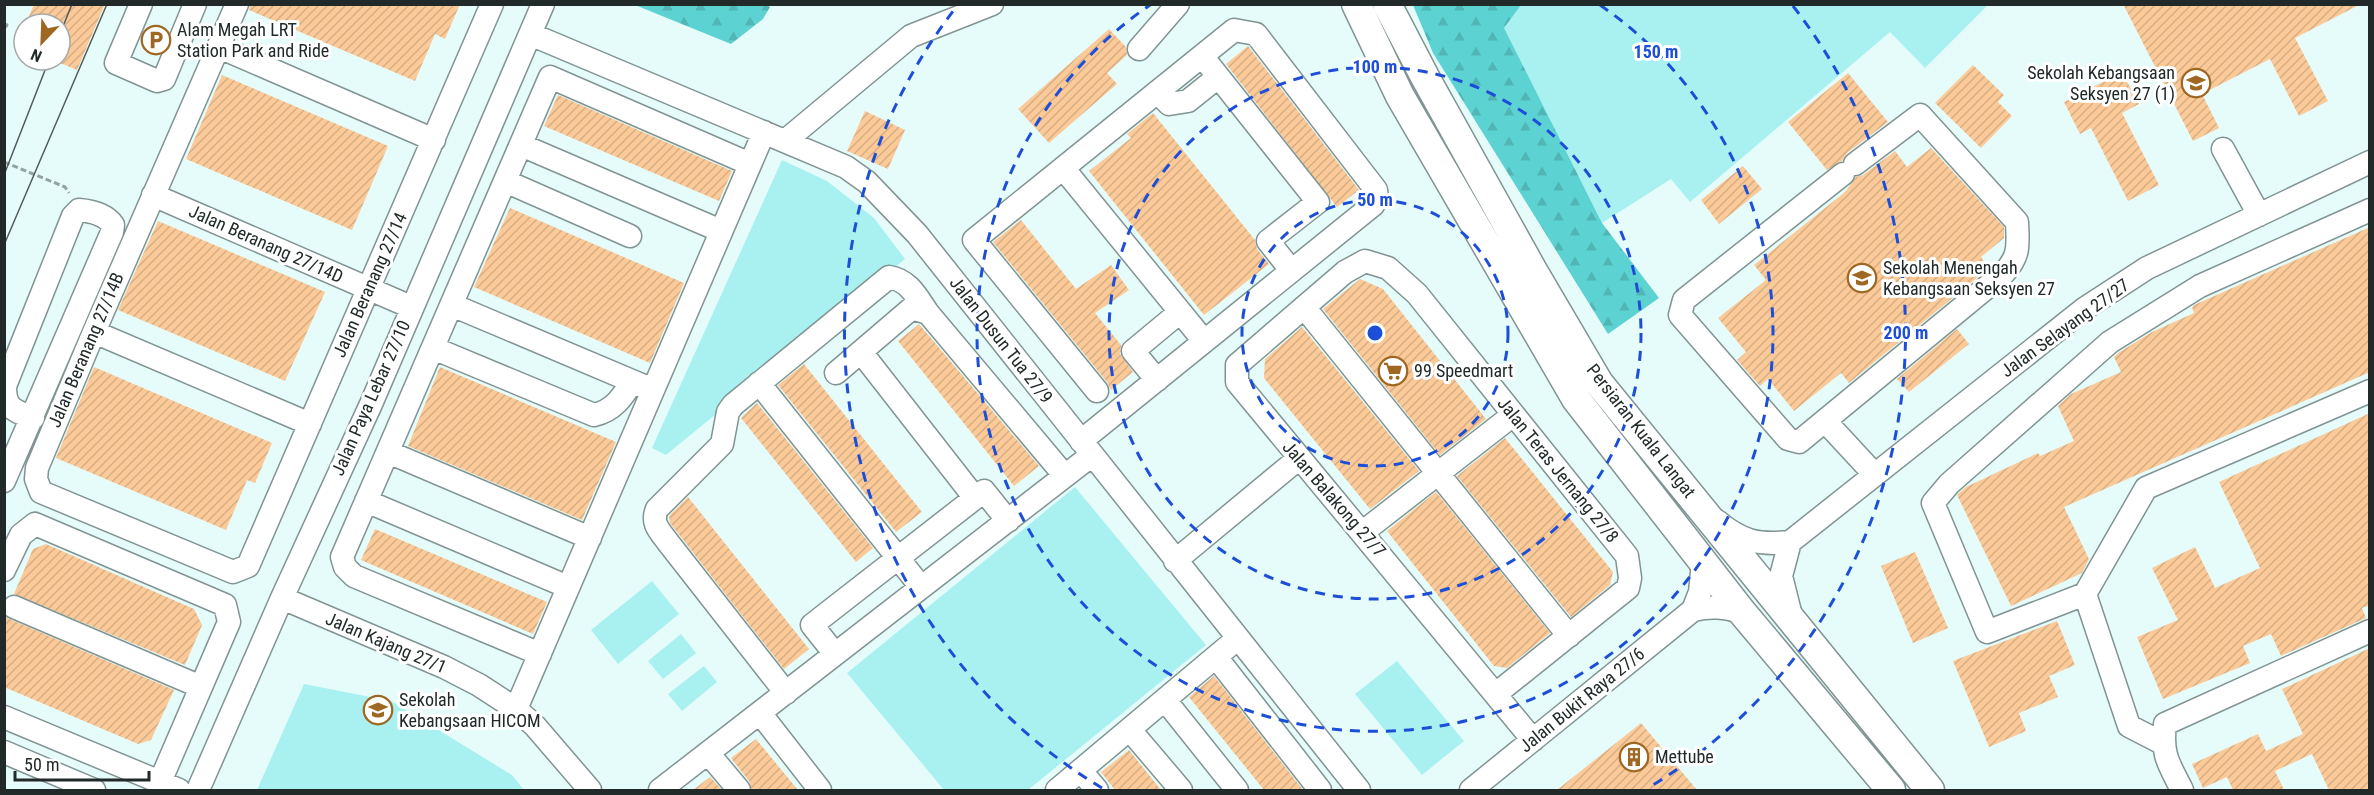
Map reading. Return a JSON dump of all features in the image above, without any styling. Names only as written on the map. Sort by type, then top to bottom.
[{"type":"main road","name":"Persiaran Kuala Langat","points":[[1356,4],[1400,96],[1587,391],[1703,562],[1891,790]]},
{"type":"main road","name":"Persiaran Kuala Langat","points":[[1388,4],[1458,138],[1532,269],[1587,391],[1702,508],[1930,790]]},
{"type":"street","points":[[141,4],[116,63],[157,81],[164,79],[195,4]]},
{"type":"street","name":"Jalan Beranang 27/14B","points":[[237,4],[94,332],[37,468],[36,479],[41,492],[233,572],[248,566]]},
{"type":"street","name":"Jalan Beranang 27/14","points":[[248,566],[492,4]]},
{"type":"street","name":"Jalan Paya Lebar 27/10","points":[[198,790],[370,404],[543,4]]},
{"type":"street","points":[[785,141],[911,36],[992,4]]},
{"type":"street","points":[[1139,49],[1179,4]]},
{"type":"street","points":[[660,790],[1065,476],[1086,448],[1156,380],[1373,205],[1377,198],[1376,190],[1256,34],[1234,30],[974,240],[1097,391]]},
{"type":"street","name":"Jalan Dusun Tua 27/9","points":[[530,34],[846,167],[867,182],[917,234],[1359,790]]},
{"type":"street","points":[[219,47],[434,140]]},
{"type":"street","points":[[1202,56],[1340,231]]},
{"type":"street","points":[[540,654],[354,576],[345,567],[342,557],[366,501],[550,77],[750,164]]},
{"type":"street","points":[[1157,92],[1169,104],[1188,101],[1218,77]]},
{"type":"street","points":[[1920,115],[2017,222],[2018,244],[2014,261],[2003,274],[1826,421],[1799,442],[1788,439],[1680,315],[1684,300],[1920,115]]},
{"type":"street","points":[[516,710],[764,132]]},
{"type":"street","points":[[521,145],[721,231]]},
{"type":"street","points":[[2223,149],[2259,215]]},
{"type":"street","name":"Jalan Selayang 27/27","points":[[1790,542],[2085,309],[2147,268],[2370,162]]},
{"type":"street","points":[[1063,168],[1204,341]]},
{"type":"street","points":[[506,181],[630,236]]},
{"type":"street","name":"Jalan Beranang 27/14D","points":[[153,195],[411,307]]},
{"type":"street","points":[[1291,270],[1268,241],[1318,202]]},
{"type":"street","points":[[4,481],[33,418],[112,232],[113,225],[108,219],[88,210],[79,210],[73,216],[5,386],[5,400],[11,409],[33,418]]},
{"type":"street","points":[[2370,210],[2200,286],[2110,342],[1949,484],[1933,503],[1987,632],[2085,594],[2146,488],[2370,391]]},
{"type":"street","name":"Jalan Teras Jernang 27/8","points":[[1345,272],[1365,261],[1388,268],[1404,280],[1627,556],[1630,578],[1628,588],[1497,693]]},
{"type":"street","name":"Jalan Balakong 27/7","points":[[1345,272],[1237,365],[1236,382],[1298,459],[1363,532],[1497,693],[1533,740]]},
{"type":"street","points":[[786,693],[654,522],[657,509],[722,444],[728,412],[733,405],[889,277],[899,278],[907,283],[928,313],[1065,476]]},
{"type":"street","points":[[452,305],[653,390]]},
{"type":"street","points":[[1304,307],[1569,636]]},
{"type":"street","points":[[836,373],[912,308],[928,313]]},
{"type":"street","points":[[1156,380],[1133,351],[1180,312]]},
{"type":"street","points":[[94,332],[310,424]]},
{"type":"street","points":[[433,348],[594,415],[604,413],[617,403],[632,381]]},
{"type":"street","points":[[861,352],[975,498]]},
{"type":"street","points":[[759,383],[921,587]]},
{"type":"street","points":[[1363,532],[1513,415]]},
{"type":"street","points":[[1826,421],[1875,474]]},
{"type":"street","points":[[388,452],[590,538]]},
{"type":"street","points":[[1176,561],[1298,459]]},
{"type":"street","points":[[835,654],[812,625],[984,491],[1008,520]]},
{"type":"street","points":[[366,501],[568,587]]},
{"type":"street","points":[[1702,508],[1722,525],[1750,542],[1765,544],[1790,542],[1781,576],[1792,620]]},
{"type":"street","points":[[4,570],[21,535],[35,524],[225,605],[229,622],[201,687],[170,786],[4,717]]},
{"type":"street","points":[[1693,610],[1700,592],[1703,562]]},
{"type":"street","points":[[2085,594],[2128,726],[2162,743]]},
{"type":"street","name":"Jalan Kajang 27/1","points":[[282,598],[444,667],[479,685],[516,710],[550,742],[590,790]]},
{"type":"street","points":[[14,607],[201,687]]},
{"type":"street","points":[[1693,610],[1723,607],[1742,612]]},
{"type":"street","name":"Jalan Bukit Raya 27/6","points":[[1471,790],[1693,610]]},
{"type":"street","points":[[2182,790],[2166,757],[2162,743],[2165,724],[2370,631]]},
{"type":"street","points":[[1058,790],[1237,639]]},
{"type":"street","points":[[1216,657],[1320,790]]},
{"type":"street","points":[[1165,700],[1237,790]]},
{"type":"street","points":[[760,713],[820,790]]},
{"type":"street","points":[[1130,730],[1180,790]]},
{"type":"street","points":[[4,752],[94,790]]},
{"type":"street","points":[[708,753],[739,790]]},
{"type":"street","points":[[1081,771],[1097,790]]},
{"type":"path","points":[[4,29],[6,24]]},
{"type":"path","points":[[4,162],[65,187],[79,210]]},
{"type":"shaded area","points":[[1521,4],[1987,4],[1987,6],[1925,68],[1890,32],[1690,202],[1671,179],[1602,223],[1503,28]]},
{"type":"shaded area","points":[[782,160],[827,181],[874,218],[905,259],[666,455],[652,448]]},
{"type":"shaded area","points":[[1075,487],[1206,645],[1028,790],[944,790],[847,673]]},
{"type":"shaded area","points":[[652,581],[679,614],[618,664],[591,630]]},
{"type":"shaded area","points":[[681,634],[696,653],[663,679],[648,661]]},
{"type":"shaded area","points":[[1397,661],[1464,741],[1422,775],[1355,694]]},
{"type":"shaded area","points":[[704,666],[717,682],[682,711],[668,694]]},
{"type":"shaded area","points":[[304,684],[391,701],[512,775],[524,790],[257,790]]},
{"type":"green space","points":[[635,5],[767,5],[770,7],[763,19],[731,44]]},
{"type":"green space","points":[[1413,5],[1521,5],[1504,28],[1602,223],[1659,298],[1608,334],[1433,53]]},
{"type":"building","points":[[34,4],[105,4],[77,70],[72,68],[72,12],[31,12]]},
{"type":"building","points":[[250,4],[460,4],[445,39],[435,34],[415,81],[249,10]]},
{"type":"building","points":[[2123,4],[2361,4],[2295,38],[2328,101],[2299,116],[2270,59],[2202,94],[2219,128],[2193,141]]},
{"type":"building","points":[[1109,29],[1126,47],[1127,55],[1107,73],[1117,84],[1049,143],[1018,109]]},
{"type":"building","points":[[1248,46],[1359,190],[1337,207],[1226,64]]},
{"type":"building","points":[[1973,65],[2004,95],[1998,102],[2012,116],[1981,148],[1935,103]]},
{"type":"building","points":[[2122,72],[2139,104],[2122,113],[2159,185],[2128,201],[2091,128],[2080,134],[2064,102]]},
{"type":"building","points":[[1848,73],[1888,122],[1847,153],[1842,161],[1827,170],[1788,122]]},
{"type":"building","points":[[222,75],[388,146],[352,230],[186,159]]},
{"type":"building","points":[[558,95],[732,171],[719,201],[544,126]]},
{"type":"building","points":[[865,111],[905,130],[888,169],[847,151]]},
{"type":"building","points":[[1153,113],[1255,240],[1257,249],[1269,264],[1204,315],[1089,171],[1131,138],[1127,134]]},
{"type":"building","points":[[1931,148],[2004,227],[2004,238],[1981,257],[1989,268],[1849,383],[1841,373],[1794,411],[1768,379],[1760,386],[1737,360],[1746,352],[1718,318],[1766,280],[1754,265],[1845,192],[1856,177],[1863,175],[1895,151],[1907,167]]},
{"type":"building","points":[[1743,166],[1762,189],[1719,224],[1701,200]]},
{"type":"building","points":[[510,208],[684,283],[650,363],[474,287]]},
{"type":"building","points":[[1021,220],[1076,289],[1111,265],[1129,290],[1095,313],[1121,345],[1120,354],[1133,372],[1111,390],[1107,382],[993,242]]},
{"type":"building","points":[[158,221],[325,292],[285,381],[118,310]]},
{"type":"building","points":[[2370,227],[2370,372],[2064,507],[2089,559],[2082,573],[2011,606],[1957,495],[1966,487],[2038,453],[2040,456],[2074,441],[2058,406],[2071,394],[2121,372],[2114,357],[2118,353],[2152,332],[2194,313],[2192,307],[2194,305]]},
{"type":"building","points":[[1360,279],[1383,289],[1486,419],[1440,455],[1323,309]]},
{"type":"building","points":[[919,324],[1039,466],[1014,486],[898,341]]},
{"type":"building","points":[[1302,327],[1419,471],[1370,509],[1264,378],[1265,359]]},
{"type":"building","points":[[1957,329],[1969,344],[1909,392],[1897,379]]},
{"type":"building","points":[[804,364],[922,512],[896,532],[778,385]]},
{"type":"building","points":[[94,367],[272,443],[255,483],[247,480],[226,530],[56,458]]},
{"type":"building","points":[[440,367],[616,442],[582,520],[408,446]]},
{"type":"building","points":[[757,403],[873,548],[856,562],[741,418]]},
{"type":"building","points":[[2370,413],[2370,605],[2362,608],[2366,618],[2281,656],[2271,634],[2243,646],[2250,663],[2163,699],[2137,637],[2178,620],[2152,568],[2195,547],[2215,588],[2260,568],[2219,482]]},
{"type":"building","points":[[1505,438],[1613,572],[1610,585],[1571,617],[1457,476]]},
{"type":"building","points":[[1436,492],[1550,633],[1507,668],[1494,666],[1387,531]]},
{"type":"building","points":[[688,497],[809,649],[784,669],[670,523],[669,516]]},
{"type":"building","points":[[375,529],[547,602],[533,634],[361,560]]},
{"type":"building","points":[[46,544],[194,609],[202,625],[185,665],[14,594],[33,549]]},
{"type":"building","points":[[1915,552],[1948,628],[1913,643],[1881,566]]},
{"type":"building","points":[[5,617],[174,690],[151,740],[138,744],[4,687]]},
{"type":"building","points":[[2057,621],[2075,665],[2049,676],[2058,697],[2019,713],[2026,731],[1989,747],[1953,661]]},
{"type":"building","points":[[2370,648],[2370,790],[2329,790],[2312,754],[2275,771],[2284,790],[2233,790],[2227,777],[2203,788],[2192,764],[2258,734],[2266,751],[2303,734],[2282,689]]},
{"type":"building","points":[[1214,676],[1303,790],[1264,790],[1189,697]]},
{"type":"building","name":"Mettube","points":[[1641,723],[1697,790],[1557,790]]},
{"type":"building","points":[[756,739],[798,790],[752,790],[749,781],[731,758]]},
{"type":"building","points":[[1129,750],[1161,790],[1115,790],[1101,772]]},
{"type":"building","points":[[710,777],[722,790],[693,790]]},
{"type":"tram line","points":[[69,12],[72,4]]},
{"type":"tram line","points":[[4,245],[107,4]]},
{"type":"tram line","points":[[4,175],[44,72]]},
{"type":"place","name":"Alam Megah LRT Station Park and Ride","points":[[156,40]]},
{"type":"place","name":"Sekolah Kebangsaan Seksyen 27 (1)","points":[[2196,83]]},
{"type":"place","name":"Sekolah Menengah Kebangsaan Seksyen 27","points":[[1862,278]]},
{"type":"place","name":"99 Speedmart","points":[[1393,371]]},
{"type":"place","name":"Sekolah Kebangsaan HICOM","points":[[378,710]]},
{"type":"place","name":"Mettube","points":[[1634,757]]}]
